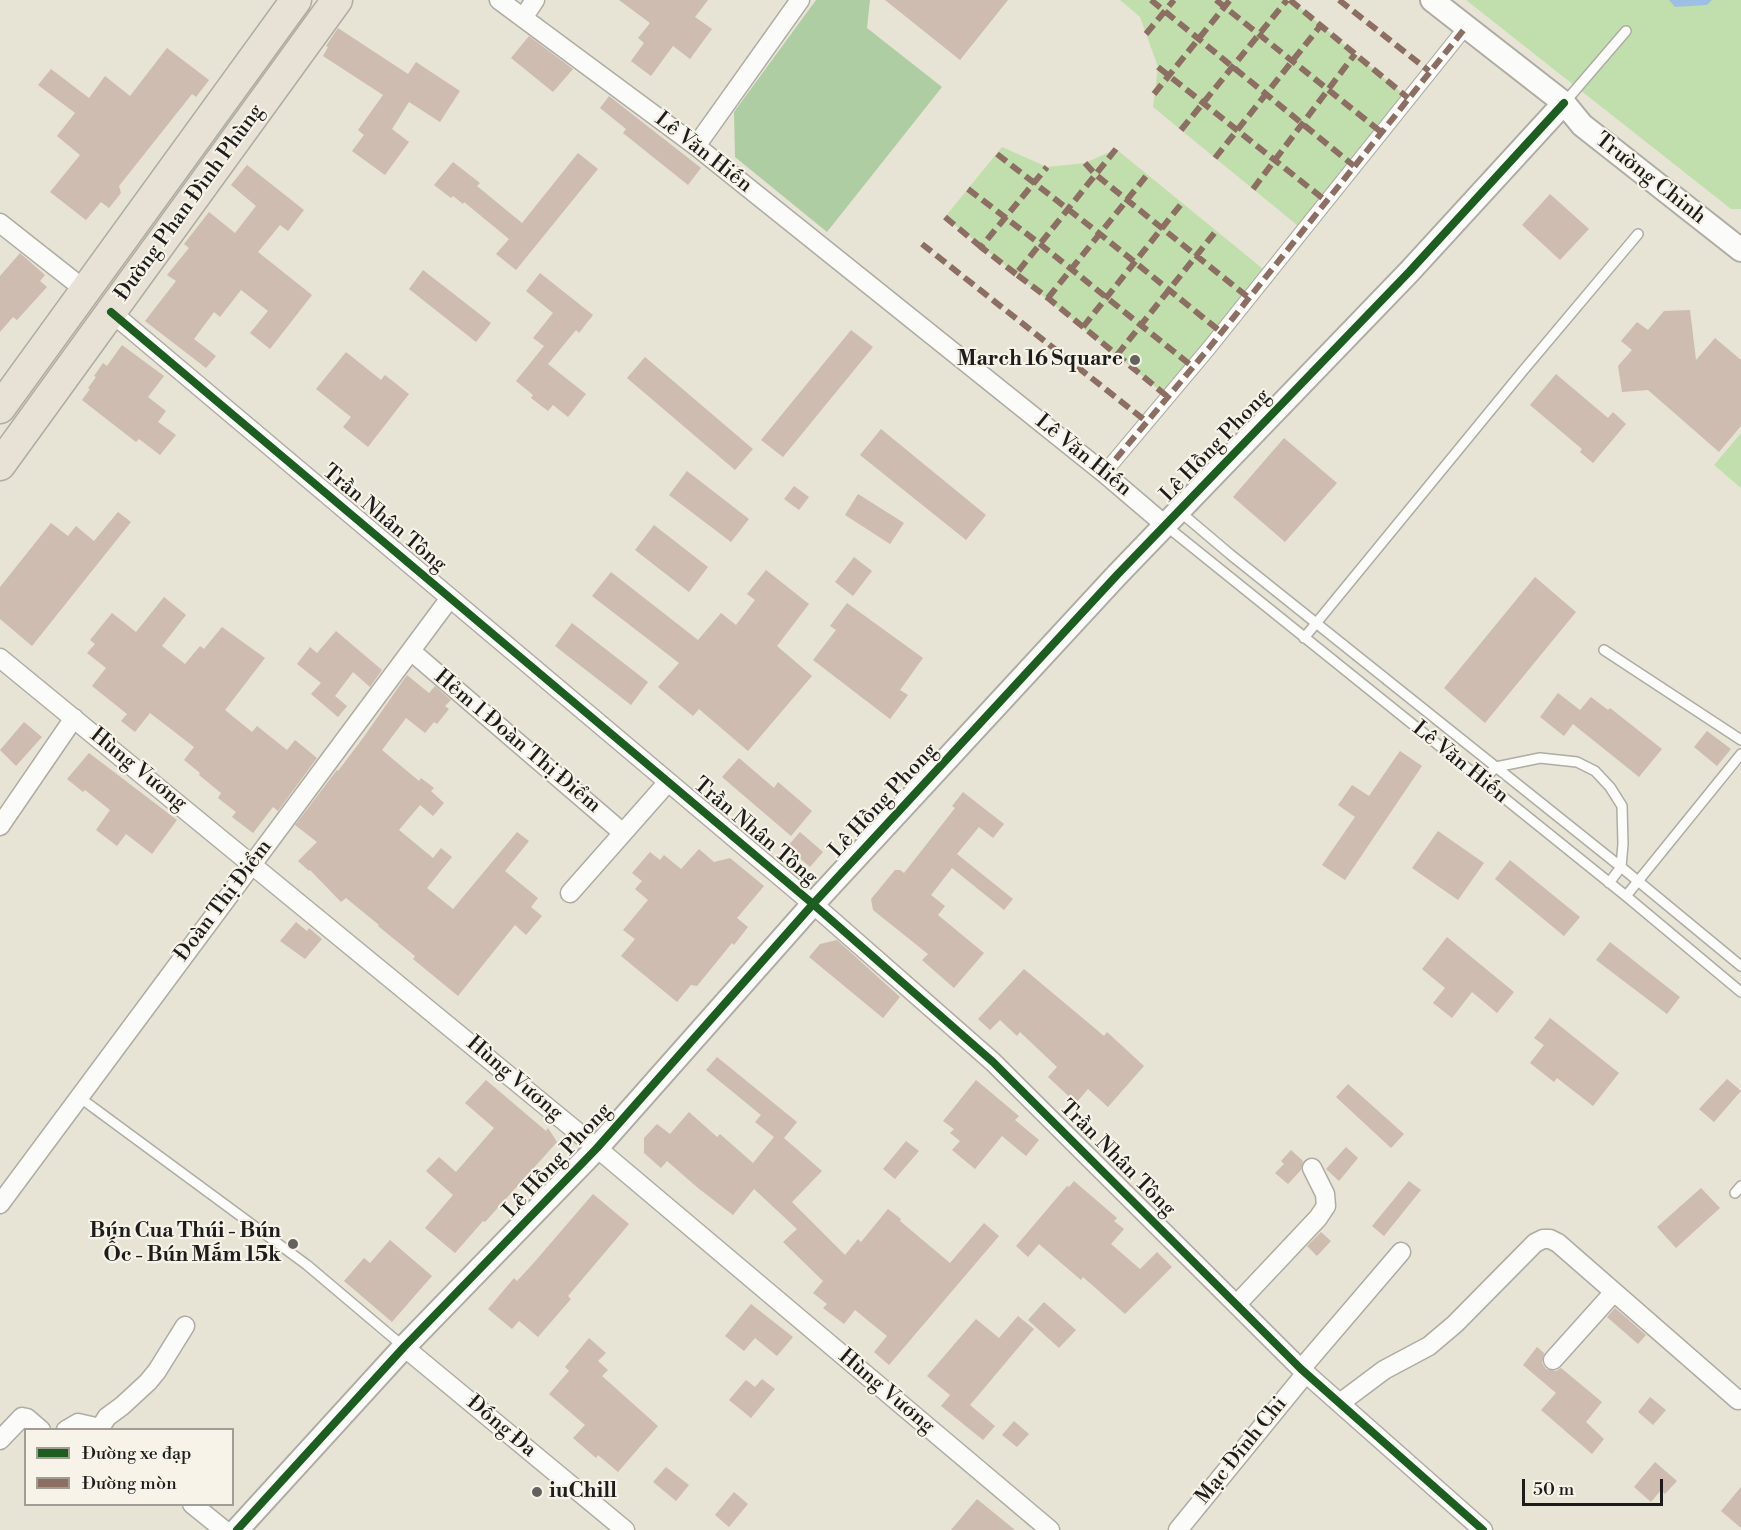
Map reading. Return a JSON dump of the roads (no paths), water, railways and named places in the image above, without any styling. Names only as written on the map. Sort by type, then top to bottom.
[{"type":"main road","name":"Đường Phan Đình Phùng","points":[[0,408],[296,0]]},
{"type":"main road","name":"Đường Phan Đình Phùng","points":[[0,465],[337,0]]},
{"type":"street","name":"Lê Văn Hiến","points":[[499,0],[696,146],[1104,473],[1172,518]]},
{"type":"street","points":[[523,18],[535,0]]},
{"type":"street","points":[[696,146],[800,0]]},
{"type":"street","name":"Trường Chinh","points":[[1432,0],[1564,103],[1582,125],[1741,250]]},
{"type":"street","points":[[1104,473],[1203,355],[1466,27]]},
{"type":"street","name":"Trường Chinh","points":[[1564,103],[1591,114],[1741,235]]},
{"type":"street","name":"Lê Hồng Phong","points":[[237,1530],[404,1347],[597,1148],[813,904],[1172,518],[1409,272],[1564,103]]},
{"type":"street","points":[[0,223],[85,290]]},
{"type":"street","name":"Trần Nhân Tông","points":[[111,312],[813,904],[1024,1091],[1304,1371],[1483,1530]]},
{"type":"street","name":"Đoàn Thị Điểm","points":[[0,1204],[450,598]]},
{"type":"street","name":"Hẻm 1 Đoàn Thị Điểm","points":[[411,651],[623,832]]},
{"type":"street","name":"Hùng Vương","points":[[0,658],[597,1148],[1050,1530]]},
{"type":"street","points":[[0,826],[74,718]]},
{"type":"street","points":[[570,893],[668,782]]},
{"type":"street","points":[[1237,1304],[1318,1218],[1326,1206],[1325,1194],[1312,1168]]},
{"type":"street","points":[[1340,1403],[1384,1370],[1430,1346],[1455,1324],[1535,1243],[1543,1239],[1550,1239],[1558,1243],[1738,1400]]},
{"type":"street","name":"Mạc Đĩnh Chi","points":[[1178,1530],[1401,1252]]},
{"type":"street","points":[[1553,1360],[1614,1292]]},
{"type":"street","points":[[102,1428],[107,1417],[148,1382],[184,1326]]},
{"type":"street","name":"Đống Đa","points":[[404,1347],[625,1530]]},
{"type":"street","points":[[0,1440],[22,1417],[27,1418],[39,1428]]},
{"type":"street","points":[[69,1428],[78,1423],[97,1428]]},
{"type":"street","points":[[194,1506],[224,1530]]},
{"type":"lane","points":[[1564,103],[1626,31]]},
{"type":"lane","points":[[1304,638],[1638,234]]},
{"type":"lane","name":"Lê Văn Hiến","points":[[1172,518],[1316,623],[1741,966]]},
{"type":"lane","name":"Lê Văn Hiến","points":[[1172,518],[1304,638],[1626,896],[1741,992]]},
{"type":"lane","points":[[1604,650],[1741,740]]},
{"type":"lane","points":[[1626,896],[1741,754]]},
{"type":"lane","points":[[1482,781],[1496,767],[1540,758],[1577,762],[1595,771],[1610,787],[1622,807],[1621,867],[1609,883]]},
{"type":"lane","points":[[79,1097],[307,1265],[404,1347]]},
{"type":"water","points":[[1669,0],[1712,0],[1707,5],[1675,7]]},
{"type":"place","name":"March 16 Square","points":[[1135,360]]},
{"type":"place","name":"Bún Cua Thúi - Bún Ốc - Bún Mắm 15k","points":[[293,1244]]},
{"type":"place","name":"iuChill","points":[[537,1492]]}]
